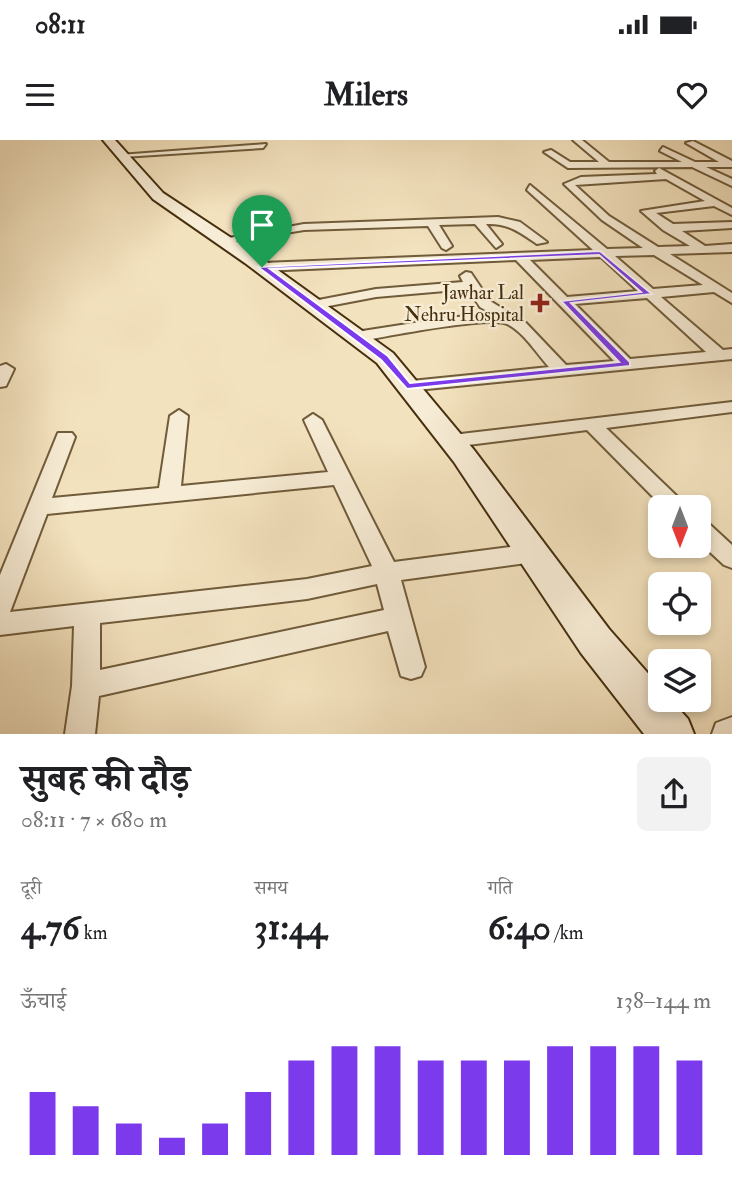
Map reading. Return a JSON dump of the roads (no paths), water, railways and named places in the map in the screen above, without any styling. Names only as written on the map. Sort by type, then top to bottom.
[{"type":"street","points":[[577,140],[607,165]]},
{"type":"street","points":[[690,143],[731,164]]},
{"type":"street","points":[[116,148],[263,146]]},
{"type":"street","points":[[116,148],[158,196],[262,267],[385,358],[452,441],[659,731]]},
{"type":"street","points":[[663,149],[732,183]]},
{"type":"street","points":[[548,152],[566,165],[731,164]]},
{"type":"street","points":[[631,154],[732,212]]},
{"type":"street","points":[[669,176],[570,183],[627,231],[732,299]]},
{"type":"street","points":[[530,188],[600,253],[725,355]]},
{"type":"street","points":[[571,199],[585,198]]},
{"type":"street","points":[[544,201],[558,200]]},
{"type":"street","points":[[702,249],[646,211],[716,203]]},
{"type":"street","points":[[278,215],[299,228]]},
{"type":"street","points":[[224,240],[299,228],[478,221],[511,222],[541,242]]},
{"type":"street","points":[[478,221],[496,244]]},
{"type":"street","points":[[432,223],[446,246]]},
{"type":"street","points":[[655,229],[732,225]]},
{"type":"street","points":[[627,231],[641,230]]},
{"type":"street","points":[[262,267],[732,248]]},
{"type":"street","points":[[520,257],[626,364]]},
{"type":"street","points":[[455,260],[491,309],[527,332],[561,370]]},
{"type":"street","points":[[313,305],[376,293],[472,285]]},
{"type":"street","points":[[565,301],[718,288]]},
{"type":"street","points":[[356,337],[446,322],[506,318]]},
{"type":"street","points":[[407,386],[725,355]]},
{"type":"street","points":[[452,441],[724,408],[732,423]]},
{"type":"street","points":[[169,494],[179,416]]},
{"type":"street","points":[[313,420],[387,572],[396,618],[411,667]]},
{"type":"street","points":[[590,423],[665,495]]},
{"type":"street","points":[[0,607],[65,437]]},
{"type":"street","points":[[40,507],[343,477]]},
{"type":"street","points":[[711,539],[732,559]]},
{"type":"street","points":[[0,624],[307,589],[387,572],[534,553]]},
{"type":"street","points":[[80,734],[86,686],[87,614]]},
{"type":"street","points":[[86,686],[396,618]]},
{"type":"street","points":[[727,734],[732,732]]},
{"type":"place","name":"Jawhar Lal Nehru Hospital","points":[[540,303]]}]
